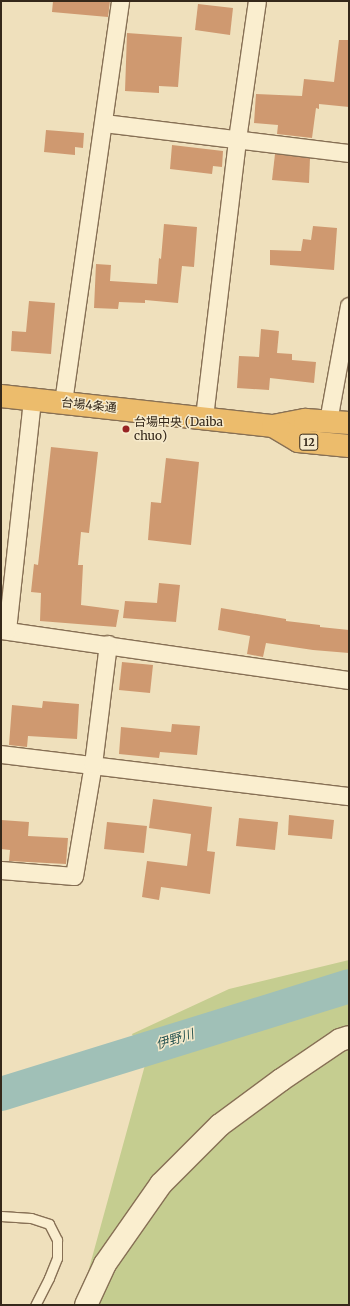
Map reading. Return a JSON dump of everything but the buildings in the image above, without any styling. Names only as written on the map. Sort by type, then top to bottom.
[{"type":"highway","name":"台場4条通","points":[[1,396],[204,417],[273,426],[305,420],[349,423]]},
{"type":"highway","name":"台場4条通","points":[[273,426],[298,441],[349,446]]},
{"type":"street","points":[[63,402],[104,123],[120,1]]},
{"type":"street","points":[[204,417],[237,139],[257,1]]},
{"type":"street","points":[[104,123],[349,153]]},
{"type":"street","points":[[328,421],[349,306]]},
{"type":"street","points":[[32,400],[4,630],[349,680]]},
{"type":"street","points":[[1,870],[74,876],[93,764],[108,644]]},
{"type":"street","points":[[1,754],[349,796]]},
{"type":"street","points":[[86,1305],[105,1264],[161,1184],[220,1125],[281,1080],[340,1040],[349,1037]]},
{"type":"lane","points":[[1,1216],[31,1218],[49,1224],[57,1240],[57,1258],[49,1278],[35,1305]]},
{"type":"green space","points":[[349,960],[349,1305],[79,1305],[145,1065],[132,1034],[229,989]]},
{"type":"waterway","name":"伊野川","points":[[1,1094],[349,986]]},
{"type":"place","name":"台場中央 (Daiba chuo)","points":[[126,429]]}]
